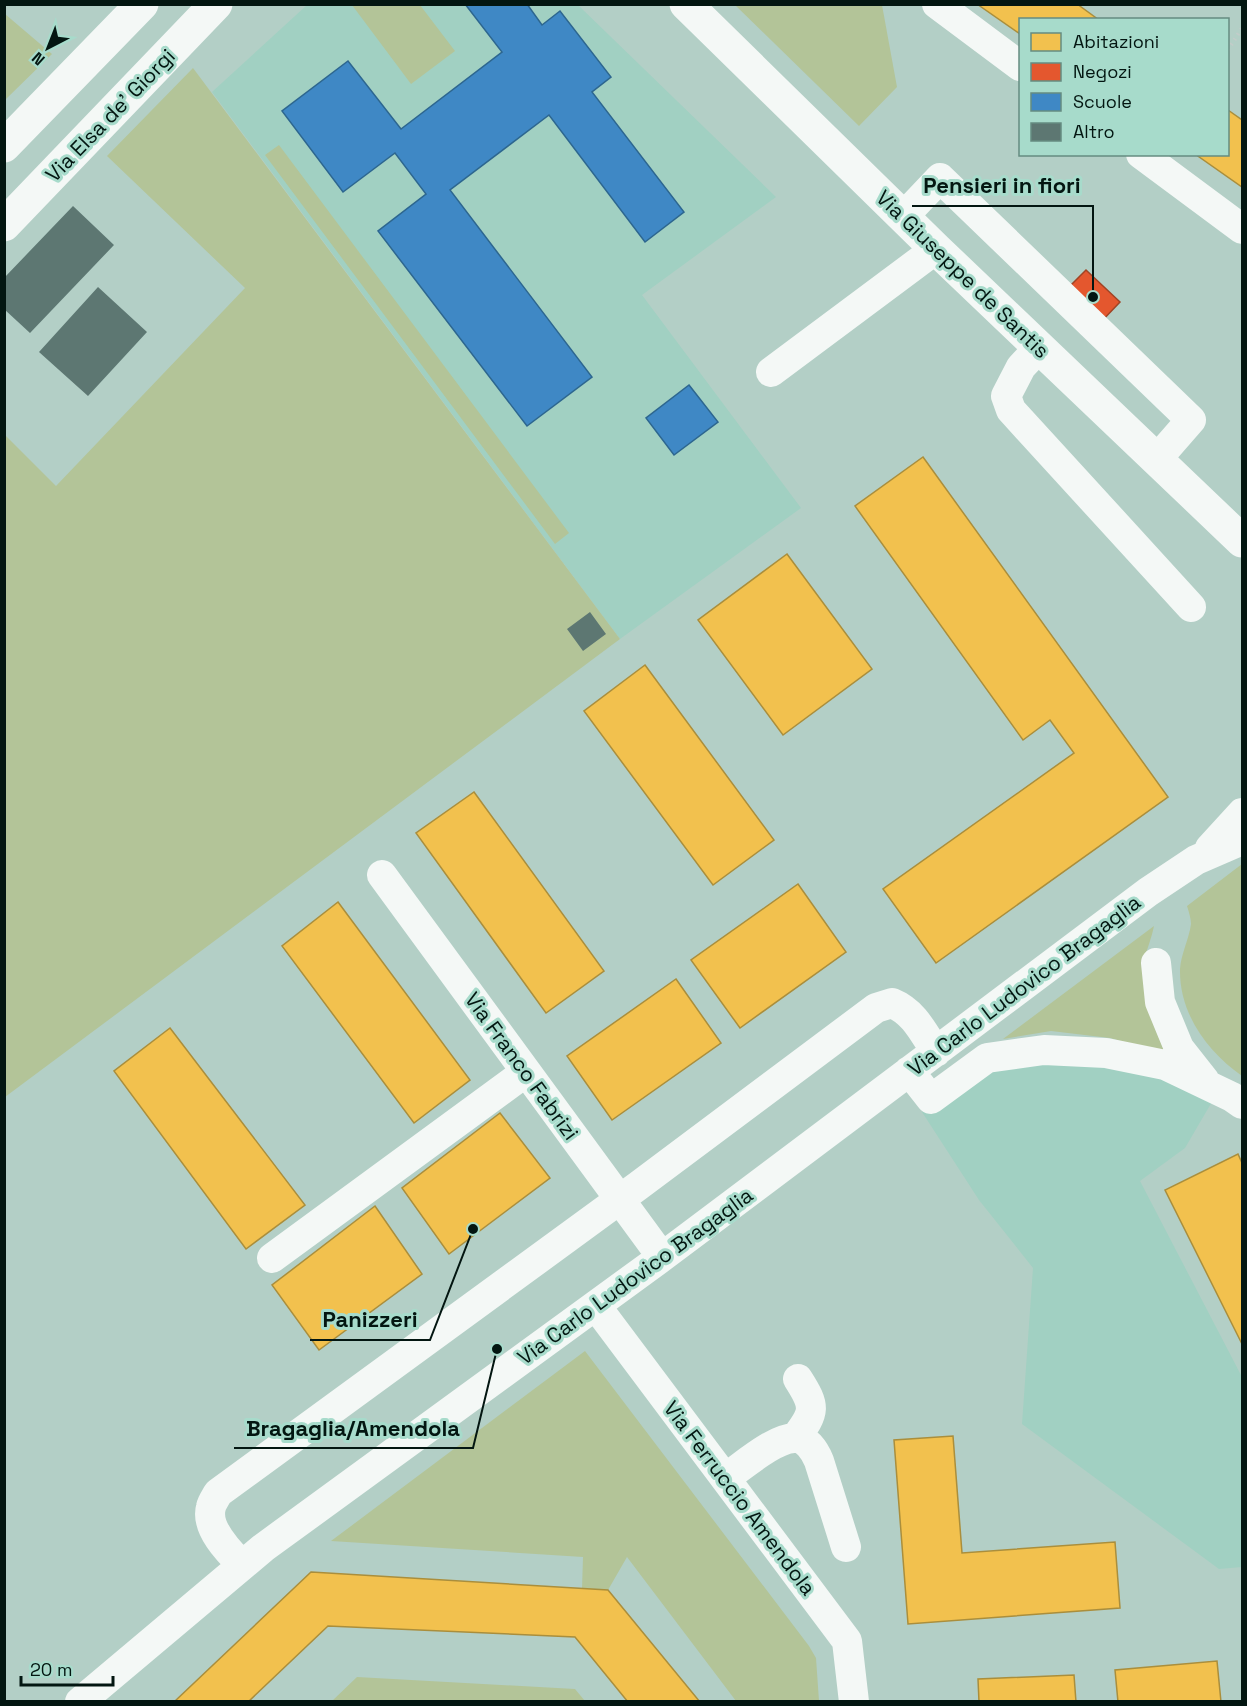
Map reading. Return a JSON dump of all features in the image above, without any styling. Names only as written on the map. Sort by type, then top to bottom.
[{"type":"main road","points":[[4,146],[142,4]]},
{"type":"main road","name":"Via Elsa de' Giorgi","points":[[4,225],[216,4]]},
{"type":"main road","name":"Via Giuseppe de Santis","points":[[686,4],[936,249],[1242,541]]},
{"type":"street","points":[[937,4],[1019,65]]},
{"type":"street","points":[[1144,156],[1242,229]]},
{"type":"street","points":[[903,217],[940,178],[949,186],[1191,420],[1157,459]]},
{"type":"street","points":[[771,372],[936,249]]},
{"type":"street","points":[[1040,348],[1021,367],[1006,396],[1011,410],[1191,607]]},
{"type":"street","name":"Via Carlo Ludovico Bragaglia","points":[[1197,860],[1242,813]]},
{"type":"street","name":"Via Carlo Ludovico Bragaglia","points":[[80,1701],[273,1540],[596,1306],[1148,892],[1197,860],[1242,840]]},
{"type":"street","name":"Via Franco Fabrizi","points":[[382,875],[662,1257]]},
{"type":"street","points":[[1156,963],[1160,1002],[1179,1048],[1208,1086]]},
{"type":"street","points":[[242,1566],[221,1543],[213,1526],[210,1508],[218,1493],[620,1199],[876,1008],[892,1003],[904,1008],[915,1019],[936,1052]]},
{"type":"street","points":[[909,1071],[931,1099],[987,1058],[1044,1050],[1106,1053],[1164,1065],[1242,1104]]},
{"type":"street","points":[[272,1258],[526,1072]]},
{"type":"street","name":"Via Ferruccio Amendola","points":[[596,1306],[847,1641],[854,1701]]},
{"type":"street","points":[[725,1478],[769,1448],[796,1437],[812,1412],[809,1396],[798,1379]]},
{"type":"street","points":[[796,1437],[814,1450],[846,1547]]},
{"type":"path","points":[[1229,47],[1242,28]]},
{"type":"shaded area","points":[[307,5],[578,5],[776,197],[642,295],[801,508],[620,639],[212,92]]},
{"type":"shaded area","points":[[352,5],[420,5],[455,51],[411,84]]},
{"type":"shaded area","points":[[735,5],[882,5],[897,87],[859,126]]},
{"type":"shaded area","points":[[5,14],[52,54],[5,100]]},
{"type":"shaded area","points":[[193,68],[620,639],[5,1097],[5,435],[56,486],[245,288],[107,156]]},
{"type":"shaded area","points":[[279,145],[569,533],[555,544],[265,155]]},
{"type":"shaded area","points":[[1242,864],[1242,1076],[1218,1055],[1198,1030],[1184,1001],[1180,969],[1191,924],[1187,906]]},
{"type":"shaded area","points":[[1154,926],[1145,958],[1144,984],[1148,1008],[1166,1054],[1110,1038],[1051,1031],[1003,1039]]},
{"type":"shaded area","points":[[1110,1060],[1216,1095],[1185,1148],[1140,1181],[1242,1377],[1242,1567],[1219,1569],[1022,1424],[1033,1268],[979,1200],[922,1112],[989,1064]]},
{"type":"shaded area","points":[[585,1351],[809,1646],[816,1658],[819,1701],[736,1701],[627,1557],[608,1590],[582,1589],[583,1557],[331,1541]]},
{"type":"shaded area","points":[[357,1677],[575,1689],[585,1701],[332,1701]]},
{"type":"building: Abitazioni","points":[[977,4],[1077,4],[1096,18],[1019,18],[1019,33]]},
{"type":"building: Abitazioni","points":[[1229,111],[1242,120],[1242,187],[1198,156],[1229,156]]},
{"type":"building: Abitazioni","points":[[923,457],[1168,797],[936,963],[883,889],[1074,753],[1050,720],[1023,740],[855,506]]},
{"type":"building: Abitazioni","points":[[787,554],[872,669],[783,735],[698,620]]},
{"type":"building: Abitazioni","points":[[645,665],[774,840],[713,885],[584,711]]},
{"type":"building: Abitazioni","points":[[474,792],[604,971],[546,1013],[416,833]]},
{"type":"building: Abitazioni","points":[[798,884],[846,952],[740,1028],[691,960]]},
{"type":"building: Abitazioni","points":[[338,902],[470,1080],[414,1123],[282,946]]},
{"type":"building: Abitazioni","points":[[676,979],[721,1043],[612,1120],[567,1056]]},
{"type":"building: Abitazioni","points":[[170,1028],[305,1205],[246,1249],[114,1071]]},
{"type":"building: Abitazioni","points":[[500,1113],[550,1178],[449,1254],[402,1188]]},
{"type":"building: Abitazioni","points":[[1238,1154],[1242,1163],[1242,1344],[1165,1190]]},
{"type":"building: Abitazioni","points":[[375,1206],[422,1274],[319,1350],[272,1285]]},
{"type":"building: Abitazioni","points":[[953,1436],[962,1553],[1115,1542],[1120,1608],[908,1624],[894,1440]]},
{"type":"building: Abitazioni","points":[[311,1572],[608,1590],[700,1702],[628,1702],[575,1637],[328,1626],[248,1702],[174,1702]]},
{"type":"building: Abitazioni","points":[[1217,1661],[1221,1702],[1118,1702],[1115,1670]]},
{"type":"building: Abitazioni","points":[[1074,1675],[1076,1702],[979,1702],[978,1679]]},
{"type":"building: Negozi","points":[[1086,270],[1120,302],[1099,324],[1065,291]]},
{"type":"building: Scuole","points":[[465,4],[527,4],[542,25],[560,11],[611,77],[592,92],[684,212],[645,242],[549,115],[450,190],[592,377],[527,426],[378,231],[426,194],[395,153],[343,192],[282,111],[348,61],[401,129],[502,52]]},
{"type":"building: Scuole","points":[[689,385],[718,422],[674,455],[646,418]]},
{"type":"building: Altro","points":[[73,206],[114,245],[30,333],[4,309],[4,278]]},
{"type":"building: Altro","points":[[98,287],[147,332],[88,396],[39,352]]},
{"type":"building: Altro","points":[[590,612],[606,634],[583,651],[567,629]]},
{"type":"place","name":"Pensieri in fiori","points":[[1093,297]]},
{"type":"place","name":"Panizzeri","points":[[473,1229]]},
{"type":"place","name":"Bragaglia/Amendola","points":[[497,1349]]}]
